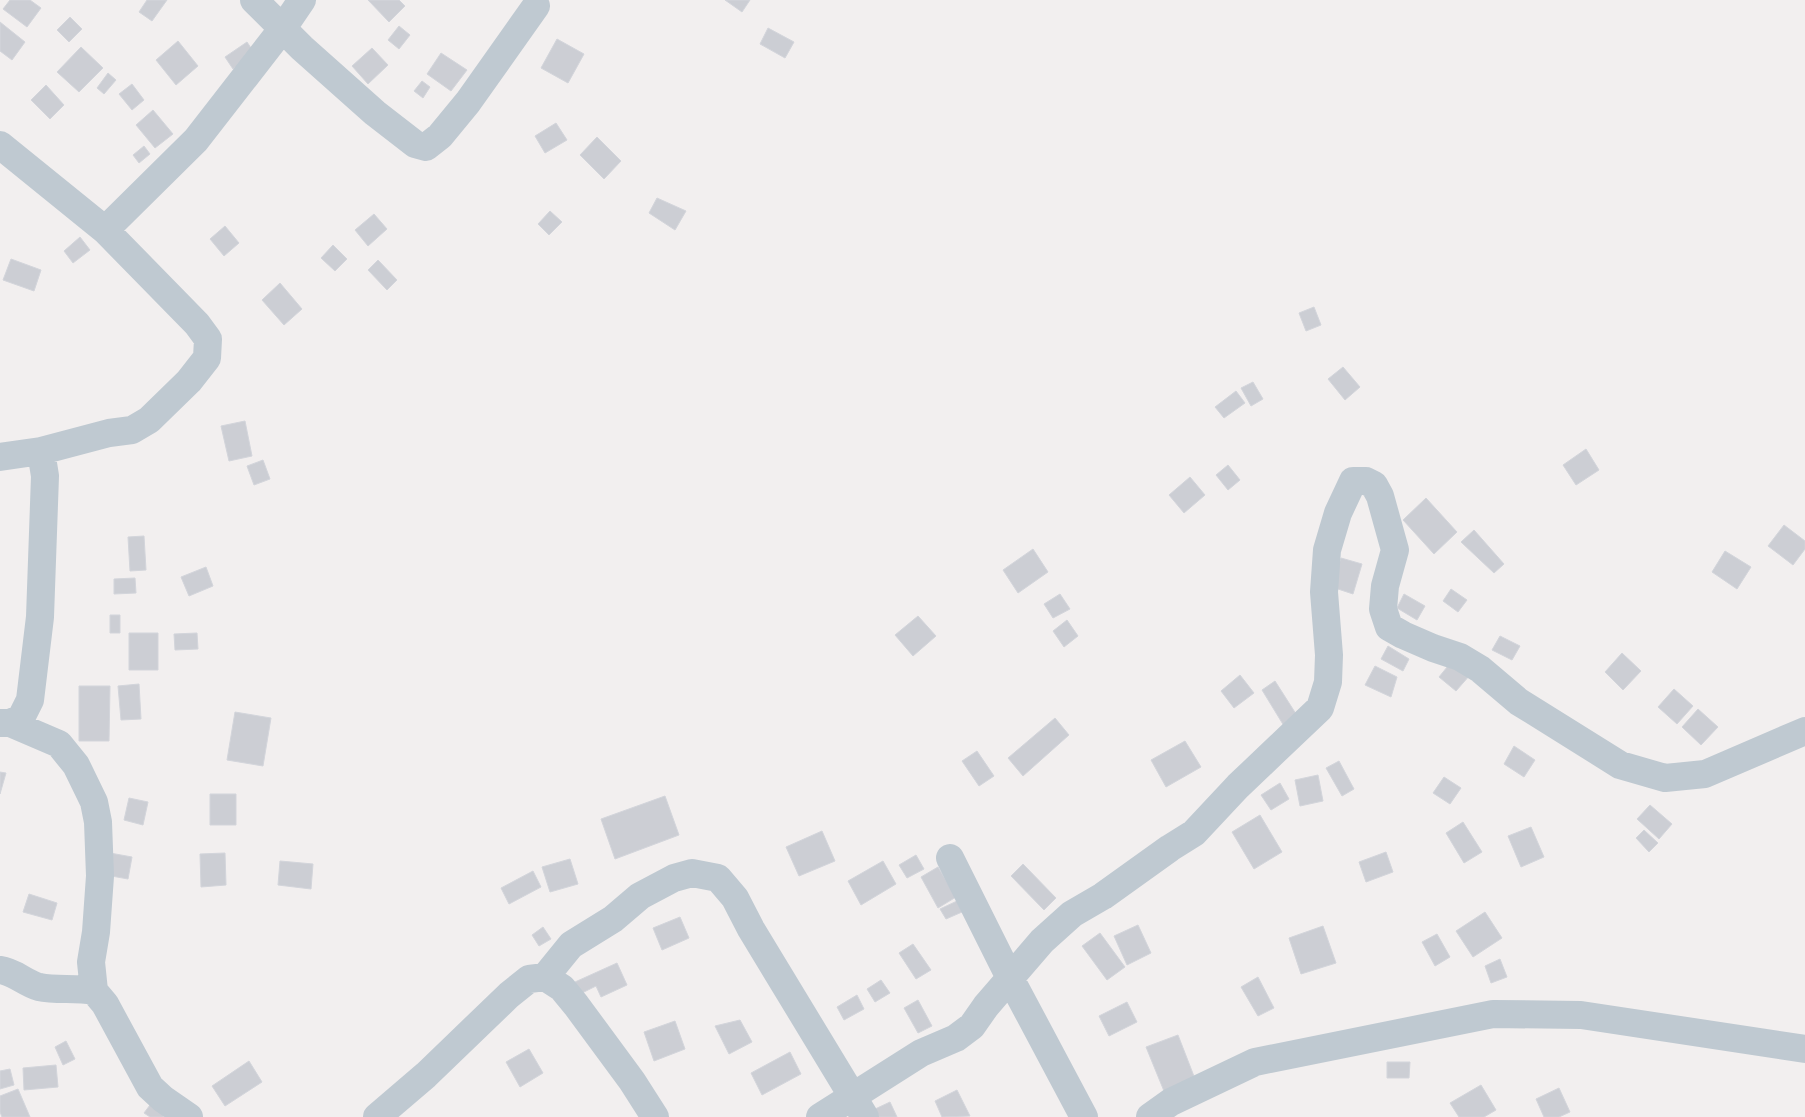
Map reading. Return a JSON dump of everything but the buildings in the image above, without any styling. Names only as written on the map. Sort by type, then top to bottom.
[{"type":"street","points":[[254,0],[302,48],[375,113],[415,144],[426,147],[440,136],[468,102],[536,6]]},
{"type":"street","points":[[105,230],[196,140],[283,28],[302,0]]},
{"type":"street","points":[[0,145],[105,230],[197,324],[208,338],[208,358],[150,420],[132,430],[109,433],[40,451],[0,457]]},
{"type":"street","points":[[5,723],[22,718],[30,700],[40,617],[45,476],[40,451]]},
{"type":"street","points":[[820,1117],[859,1107],[921,1053],[956,1038],[972,1026],[986,1006],[1042,941],[1072,914],[1103,896],[1194,833],[1238,786],[1320,708],[1328,682],[1329,656],[1324,592],[1327,550],[1338,513],[1353,481],[1366,481],[1374,485],[1380,496],[1395,550],[1385,586],[1383,609],[1389,627],[1433,648],[1460,657],[1473,665],[1519,702],[1620,765],[1665,778],[1705,774],[1805,731]]},
{"type":"street","points":[[5,723],[59,744],[76,765],[94,802],[98,822],[100,876],[96,932],[91,962],[94,991],[105,1004],[150,1087],[163,1099],[189,1117]]},
{"type":"street","points":[[950,858],[1010,978],[1084,1117]]},
{"type":"street","points":[[545,977],[571,945],[613,919],[640,896],[674,878],[692,873],[718,878],[735,898],[751,929],[859,1107]]},
{"type":"street","points":[[0,970],[8,971],[39,987],[83,988],[94,991]]},
{"type":"street","points":[[377,1117],[426,1075],[509,995],[529,979],[545,977],[562,988],[576,1005],[632,1081],[654,1117]]},
{"type":"street","points":[[1150,1117],[1171,1102],[1255,1062],[1492,1014],[1581,1015],[1805,1049]]}]
